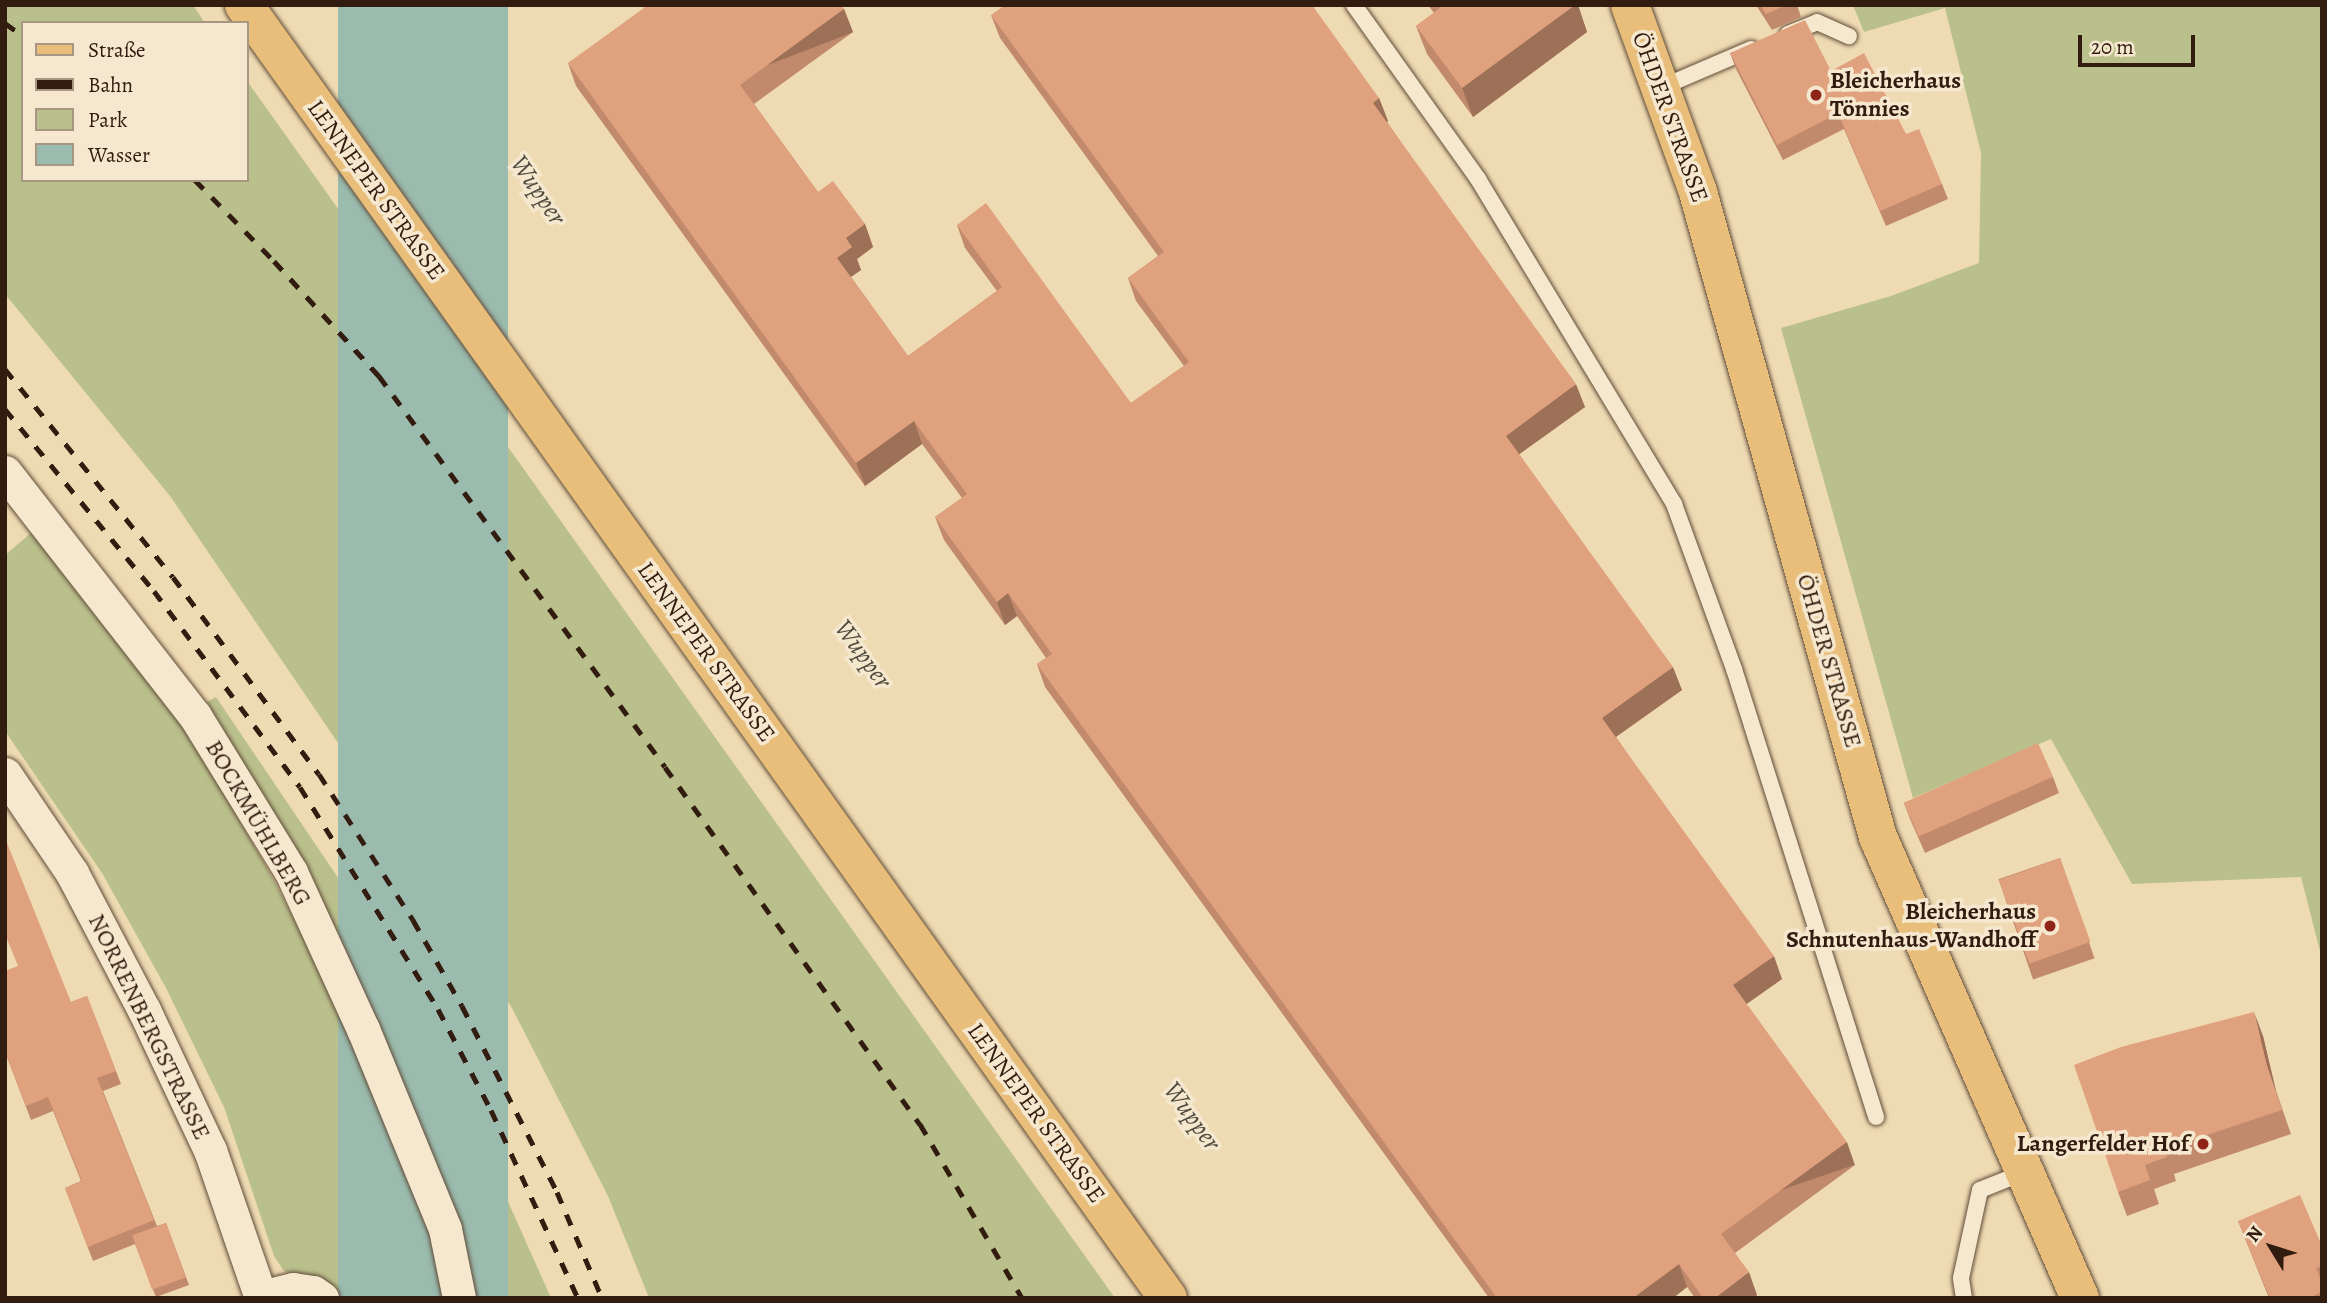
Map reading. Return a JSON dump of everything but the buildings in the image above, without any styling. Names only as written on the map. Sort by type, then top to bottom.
[{"type":"main road","name":"LENNEPER STRASSE","points":[[244,5],[1168,1298]]},
{"type":"main road","name":"ÖHDER STRASSE","points":[[1630,5],[1698,192],[1878,837],[2080,1298]]},
{"type":"street","name":"BOCKMÜHLBERG","points":[[5,472],[195,716],[291,872],[363,1029],[444,1229],[459,1298]]},
{"type":"street","name":"NORRENBERGSTRASSE","points":[[5,774],[72,873],[144,1010],[210,1150],[261,1297]]},
{"type":"street","points":[[261,1297],[293,1289],[313,1292],[322,1298]]},
{"type":"lane","points":[[1354,5],[1478,179],[1674,505],[1734,669],[1876,1117]]},
{"type":"lane","points":[[1660,88],[1817,22],[1849,36]]},
{"type":"lane","points":[[1964,1298],[1961,1278],[1980,1190],[2026,1171]]},
{"type":"green space","points":[[5,5],[193,5],[204,21],[21,21],[21,182],[248,182],[248,82],[1115,1298],[649,1298],[608,1196],[512,1008],[387,815],[170,496],[5,294]]},
{"type":"green space","points":[[1853,5],[2322,5],[2322,959],[2301,877],[2132,884],[2051,739],[1913,798],[1781,328],[1891,296],[1979,263],[1981,153],[1945,8],[1864,32]]},
{"type":"green space","points":[[37,528],[129,646],[201,754],[271,875],[337,1002],[432,1233],[445,1298],[349,1298],[316,1278],[298,1277],[284,1271],[274,1256],[224,1107],[166,988],[102,873],[5,731],[5,555]]},
{"type":"green space","points":[[216,697],[347,891],[410,995],[477,1132],[551,1298],[469,1298],[282,830],[207,702]]},
{"type":"water","points":[[338,5],[508,5],[508,1298],[338,1298]]},
{"type":"railway","points":[[5,23],[21,35]]},
{"type":"railway","points":[[197,182],[274,261],[379,376],[665,767],[920,1124],[1022,1298]]},
{"type":"railway","points":[[5,369],[173,577],[319,774],[413,920],[462,1006],[557,1192],[602,1298]]},
{"type":"railway","points":[[5,409],[154,591],[300,787],[438,1009],[491,1110],[578,1298]]},
{"type":"place","name":"Bleicherhaus Tönnies","points":[[1816,95]]},
{"type":"place","name":"Bleicherhaus Schnutenhaus-Wandhoff","points":[[2050,926]]},
{"type":"place","name":"Langerfelder Hof","points":[[2203,1144]]},
{"type":"water label","name":"Wupper","points":[[538,190]]},
{"type":"water label","name":"Wupper","points":[[863,654]]},
{"type":"water label","name":"Wupper","points":[[1192,1116]]}]
